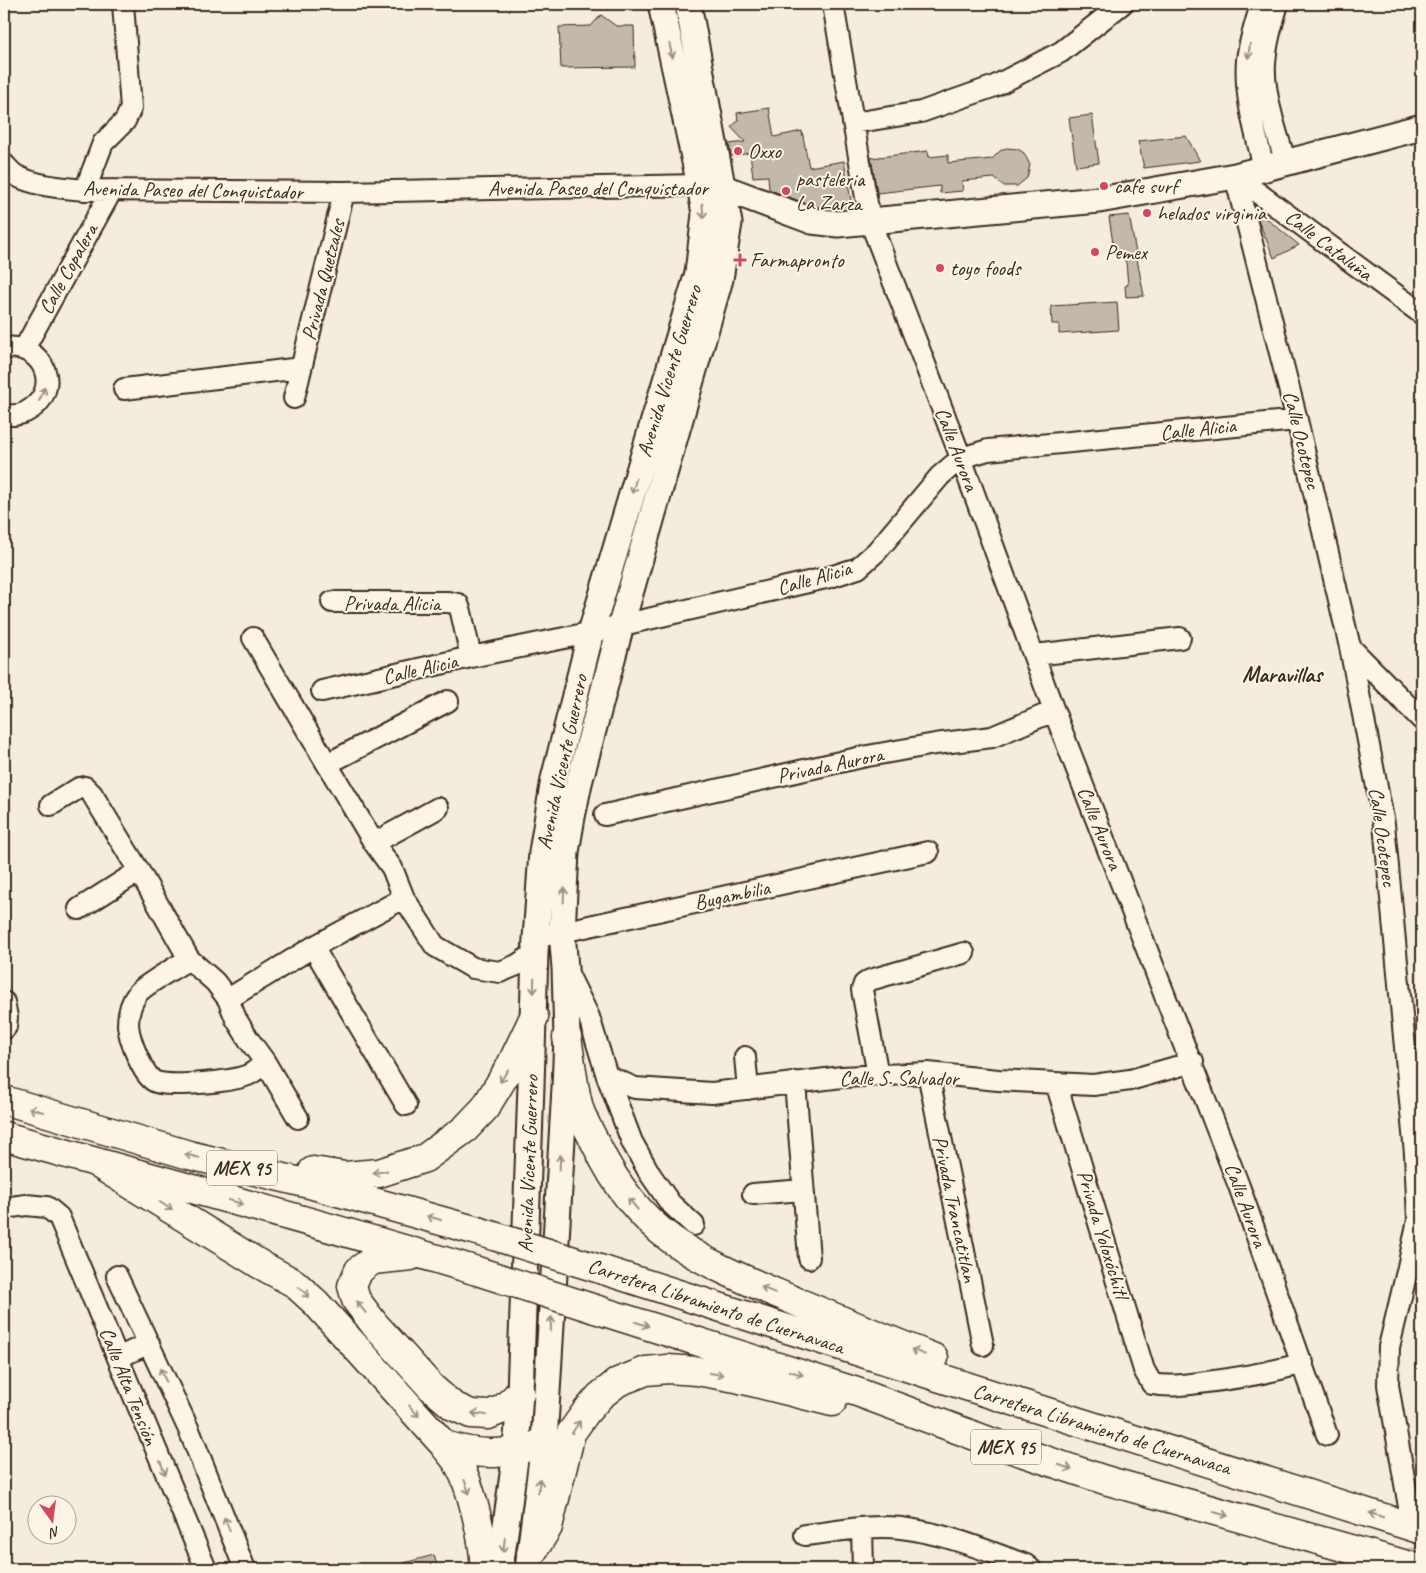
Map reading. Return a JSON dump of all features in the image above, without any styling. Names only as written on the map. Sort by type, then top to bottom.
[{"type":"highway","points":[[231,1165],[254,1158],[303,1170],[345,1176],[379,1173],[425,1158],[465,1129],[485,1108],[511,1064],[534,1018]]},
{"type":"highway","points":[[566,1037],[579,1110],[608,1171],[633,1205],[660,1232],[694,1255],[721,1270],[873,1335],[1039,1397],[1092,1426]]},
{"type":"highway","name":"Carretera Libramiento de Cuernavaca","points":[[4,1100],[189,1155],[377,1202],[481,1232],[1092,1426],[1416,1519]]},
{"type":"highway","name":"Carretera Libramiento de Cuernavaca","points":[[4,1136],[424,1254],[856,1392],[994,1443],[1105,1480],[1421,1569]]},
{"type":"highway","points":[[95,1162],[261,1265],[294,1283],[316,1303],[444,1445],[460,1467],[478,1522],[484,1569]]},
{"type":"highway","points":[[424,1254],[373,1260],[358,1270],[352,1286],[356,1300],[415,1369],[453,1406],[471,1414],[488,1415],[503,1409],[520,1392]]},
{"type":"highway","points":[[529,1561],[548,1527],[571,1433],[600,1396],[618,1382],[646,1371],[668,1369],[697,1371],[736,1378],[994,1443]]},
{"type":"highway","points":[[444,1445],[462,1451],[490,1454],[516,1452],[544,1443]]},
{"type":"main road","name":"Avenida Vicente Guerrero","points":[[529,1561],[544,1443],[565,1088],[565,968],[562,932],[566,852],[579,783],[621,625],[720,279],[729,223],[712,186],[661,4]]},
{"type":"main road","name":"Avenida Vicente Guerrero","points":[[500,1569],[516,1452],[520,1392],[532,1086],[535,945],[542,852],[554,779],[591,632],[698,273],[705,214],[712,186],[688,4]]},
{"type":"main road","name":"Avenida Paseo del Conquistador","points":[[712,186],[812,221],[838,224],[1099,200],[1235,176],[1422,127]]},
{"type":"main road","points":[[532,1086],[565,1088]]},
{"type":"street","points":[[85,190],[102,143],[125,121],[131,108],[123,4]]},
{"type":"street","points":[[853,123],[921,112],[995,86],[1061,52],[1122,4]]},
{"type":"street","points":[[1273,6],[1248,52],[1247,87],[1275,165]]},
{"type":"street","name":"Calle Aurora","points":[[839,8],[853,123],[870,221],[1054,711],[1240,1186],[1327,1435]]},
{"type":"street","name":"Avenida Paseo del Conquistador","points":[[4,164],[16,175],[37,182],[85,190],[344,192],[712,186]]},
{"type":"street","name":"Calle Cataluña","points":[[1235,176],[1422,314]]},
{"type":"street","name":"Calle Ocotepec","points":[[1235,176],[1297,420],[1350,647],[1384,824],[1420,1222],[1389,1347],[1388,1384],[1416,1519]]},
{"type":"street","name":"Calle Copalera","points":[[24,348],[112,190]]},
{"type":"street","name":"Privada Quetzales","points":[[294,398],[344,192]]},
{"type":"street","points":[[4,348],[24,348],[36,356],[44,368],[47,382],[43,396],[34,408],[21,414],[4,414]]},
{"type":"street","name":"Privada Quetzales","points":[[124,389],[301,368]]},
{"type":"street","name":"Calle Alicia","points":[[322,691],[470,657],[591,632],[830,577],[858,568],[877,550],[940,476],[960,458],[988,450],[1297,420]]},
{"type":"street","name":"Privada Alicia","points":[[332,602],[448,602],[458,604],[470,657]]},
{"type":"street","points":[[253,638],[326,764],[374,843],[392,868],[404,898],[435,946],[473,968],[500,972],[517,965],[535,945]]},
{"type":"street","points":[[1034,655],[1180,638]]},
{"type":"street","points":[[1350,647],[1422,720]]},
{"type":"street","points":[[326,764],[448,701]]},
{"type":"street","name":"Privada Aurora","points":[[605,815],[862,757],[935,744],[992,737],[1054,711]]},
{"type":"street","points":[[51,806],[79,788],[85,787],[92,794],[189,959],[214,982],[228,999],[240,1026],[266,1062],[298,1118]]},
{"type":"street","points":[[374,843],[438,808]]},
{"type":"street","name":"Bugambilia","points":[[535,945],[562,932],[928,852]]},
{"type":"street","points":[[79,909],[139,871]]},
{"type":"street","points":[[228,999],[313,947],[404,898]]},
{"type":"street","points":[[313,947],[406,1105]]},
{"type":"street","points":[[878,1075],[862,990],[864,984],[870,980],[964,953]]},
{"type":"street","points":[[189,959],[138,992],[130,1006],[128,1026],[136,1052],[148,1078],[156,1082],[182,1084],[232,1080],[250,1074],[266,1062]]},
{"type":"street","points":[[565,968],[588,1017],[607,1076],[632,1142],[650,1174],[670,1203],[694,1225]]},
{"type":"street","points":[[4,1002],[6,1017],[6,1027],[4,1029]]},
{"type":"street","points":[[745,1057],[748,1089]]},
{"type":"street","name":"Calle S. Salvador","points":[[607,1076],[635,1088],[712,1093],[795,1082],[928,1073],[998,1080],[1093,1085],[1130,1080],[1192,1062]]},
{"type":"street","name":"Privada Trancatitlan","points":[[928,1073],[983,1344]]},
{"type":"street","points":[[795,1082],[809,1258]]},
{"type":"street","name":"Privada Yoloxóchitl","points":[[1056,1083],[1144,1370],[1152,1384],[1166,1387],[1215,1381],[1276,1371],[1303,1363]]},
{"type":"street","points":[[753,1194],[803,1190]]},
{"type":"street","name":"Calle Alta Tensión","points":[[4,1208],[26,1205],[47,1207],[59,1218],[206,1569]]},
{"type":"street","name":"Calle Alta Tensión","points":[[118,1276],[189,1430],[246,1569]]},
{"type":"street","points":[[118,1358],[149,1343]]},
{"type":"street","points":[[805,1536],[862,1529],[900,1528],[958,1540],[1026,1565],[1032,1569]]},
{"type":"street","points":[[862,1529],[863,1569]]},
{"type":"building","points":[[601,15],[616,26],[634,26],[635,67],[561,68],[559,27],[591,26]]},
{"type":"building","points":[[769,108],[774,137],[802,131],[809,167],[844,161],[852,206],[815,207],[773,191],[769,189],[768,176],[753,177],[750,153],[731,156],[729,144],[745,142],[731,127],[738,121],[737,113]]},
{"type":"building","points":[[1092,115],[1099,163],[1076,166],[1069,118]]},
{"type":"building","points":[[1186,136],[1200,161],[1144,168],[1138,141]]},
{"type":"building","points":[[1006,148],[1018,149],[1024,153],[1030,165],[1027,178],[1017,186],[1004,186],[994,178],[962,181],[963,191],[940,193],[940,186],[877,193],[871,158],[928,151],[929,157],[948,155],[948,163],[992,159]]},
{"type":"building","points":[[1256,210],[1299,245],[1274,258]]},
{"type":"building","points":[[1129,215],[1144,296],[1126,297],[1125,286],[1128,285],[1126,262],[1114,250],[1109,217]]},
{"type":"building","points":[[1117,302],[1119,330],[1059,334],[1059,324],[1052,324],[1051,306]]},
{"type":"building","points":[[434,1555],[438,1569],[396,1569],[396,1565]]},
{"type":"tunnel","points":[[1411,1517],[1421,1569]]},
{"type":"place","name":"Oxxo","points":[[738,151]]},
{"type":"place","name":"cafe surf","points":[[1104,186]]},
{"type":"place","name":"pasteleria La Zarza","points":[[786,191]]},
{"type":"place","name":"helados virginia","points":[[1147,213]]},
{"type":"place","name":"Pemex","points":[[1095,252]]},
{"type":"place","name":"Farmapronto","points":[[740,260]]},
{"type":"place","name":"toyo foods","points":[[940,268]]},
{"type":"district","name":"Maravillas","points":[[1282,674]]}]
